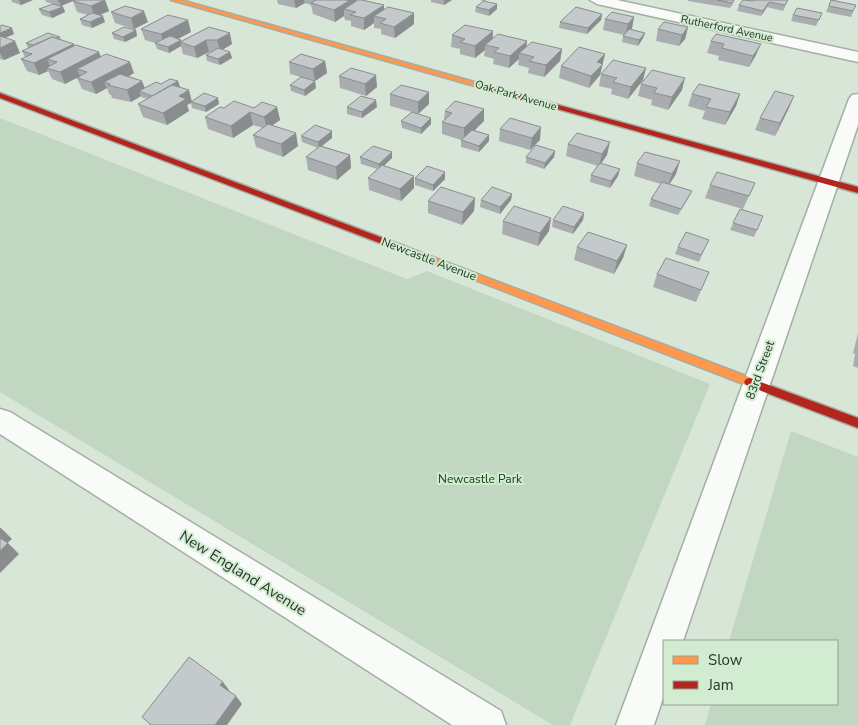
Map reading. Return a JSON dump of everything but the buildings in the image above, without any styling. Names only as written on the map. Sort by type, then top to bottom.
[{"type":"street","name":"Oak Park Avenue","points":[[174,0],[858,190]]},
{"type":"street","name":"Rutherford Avenue","points":[[597,0],[858,56]]},
{"type":"street","name":"Newcastle Avenue","points":[[0,95],[858,422]]},
{"type":"street","name":"83rd Street","points":[[665,640],[858,99]]},
{"type":"street","name":"New England Avenue","points":[[0,420],[486,725]]},
{"type":"street","name":"83rd Street","points":[[635,725],[663,645]]},
{"type":"green space","name":"Newcastle Park","points":[[0,118],[407,279],[427,271],[710,384],[570,725],[553,725],[0,392]]},
{"type":"green space","points":[[791,431],[858,457],[858,725],[705,725],[711,705],[838,705],[838,640],[729,640]]},
{"type":"traffic: slow","points":[[174,0],[492,88]]},
{"type":"traffic: slow","points":[[401,248],[750,382]]},
{"type":"traffic: jam","points":[[492,88],[858,190]]},
{"type":"traffic: jam","points":[[0,95],[401,248]]},
{"type":"traffic: jam","points":[[750,382],[858,423]]}]
